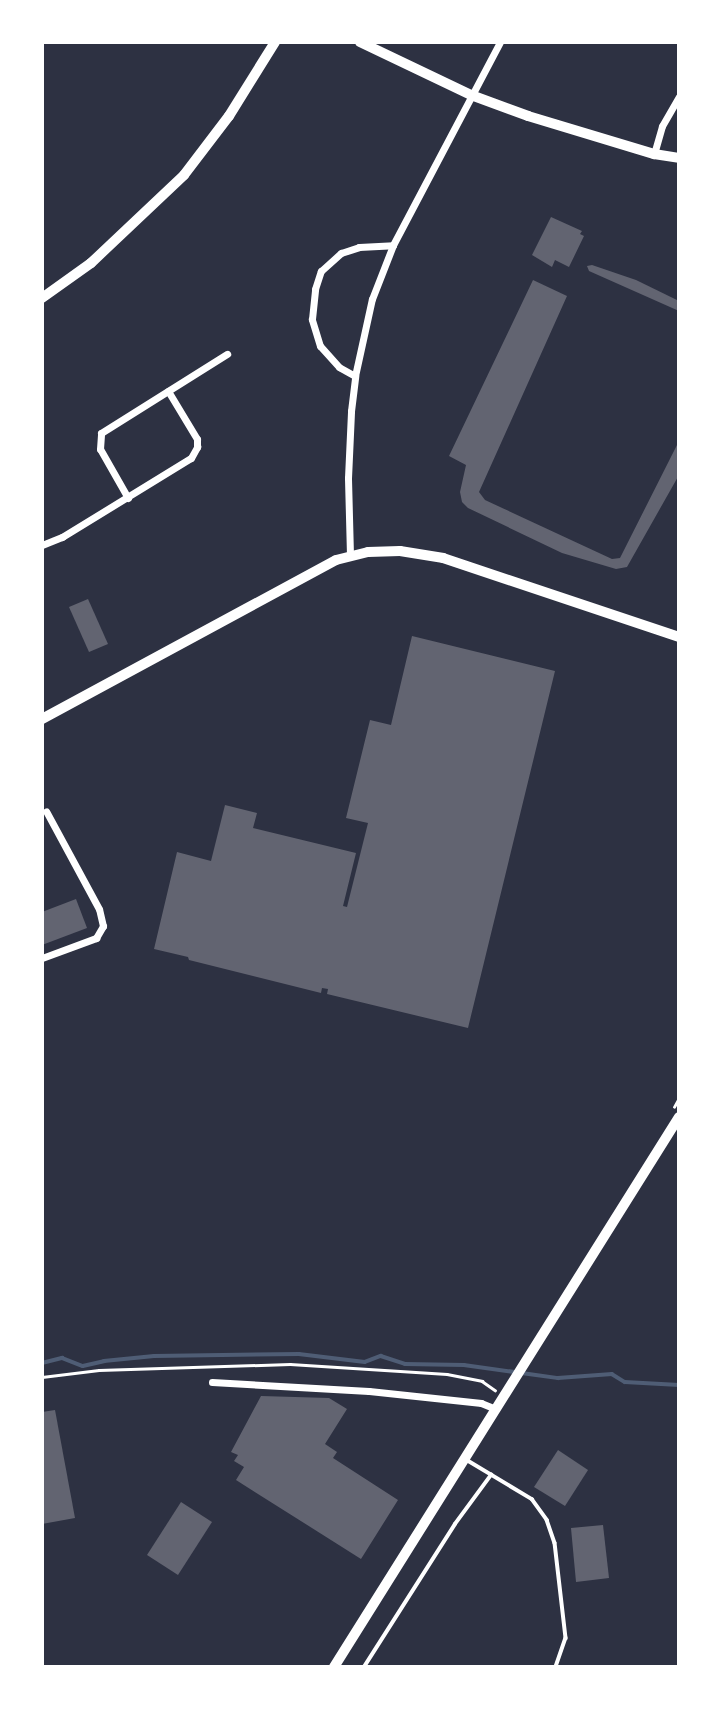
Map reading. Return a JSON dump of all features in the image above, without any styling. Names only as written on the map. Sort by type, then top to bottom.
[{"type":"street","points":[[42,298],[78,273],[184,174],[229,116],[275,42]]},
{"type":"street","points":[[360,42],[471,95],[557,126],[679,159]]},
{"type":"street","points":[[350,555],[348,478],[355,376],[372,299],[393,245],[500,42]]},
{"type":"street","points":[[654,154],[662,127],[679,96]]},
{"type":"street","points":[[355,376],[339,366],[320,345],[312,319],[315,288],[321,271],[347,250],[376,244],[393,245]]},
{"type":"street","points":[[128,498],[100,449],[99,437],[107,427],[227,354]]},
{"type":"street","points":[[42,545],[62,537],[191,458],[197,447],[197,439],[168,391]]},
{"type":"street","points":[[42,719],[244,608],[350,555],[385,550],[443,558],[606,615],[679,637]]},
{"type":"street","points":[[42,958],[96,938],[103,926],[99,909],[43,809]]},
{"type":"street","points":[[334,1667],[466,1459],[496,1409],[502,1393],[528,1357],[679,1117]]},
{"type":"street","points":[[212,1382],[369,1391],[481,1403],[496,1409]]},
{"type":"lane","points":[[466,1459],[540,1507],[551,1529],[566,1638],[556,1667]]},
{"type":"lane","points":[[365,1667],[455,1524],[491,1475]]},
{"type":"path","points":[[42,1377],[99,1370],[290,1364],[447,1374],[482,1381],[502,1393]]},
{"type":"building","points":[[551,217],[582,231],[580,234],[584,236],[569,267],[555,260],[552,267],[532,255]]},
{"type":"building","points":[[592,265],[636,280],[679,301],[679,311],[589,271],[587,266]]},
{"type":"building","points":[[533,280],[567,296],[479,492],[485,500],[612,559],[620,558],[679,441],[679,475],[627,567],[616,569],[562,553],[468,508],[462,502],[460,492],[466,465],[449,456]]},
{"type":"building","points":[[88,599],[108,644],[89,652],[69,607]]},
{"type":"building","points":[[412,636],[555,671],[468,1028],[327,994],[328,989],[322,988],[321,993],[154,949],[177,852],[211,861],[225,805],[257,813],[253,828],[356,853],[343,906],[347,907],[368,823],[346,818],[370,720],[391,725]]},
{"type":"building","points":[[76,899],[87,928],[42,945],[42,912]]},
{"type":"building","points":[[261,1396],[329,1398],[347,1409],[325,1444],[337,1452],[333,1458],[398,1500],[361,1559],[236,1480],[244,1467],[234,1461],[238,1455],[231,1452]]},
{"type":"building","points":[[55,1410],[75,1518],[42,1524],[42,1412]]},
{"type":"building","points":[[558,1450],[588,1470],[565,1506],[534,1487]]},
{"type":"building","points":[[181,1502],[212,1522],[178,1575],[147,1555]]},
{"type":"building","points":[[603,1525],[609,1578],[576,1582],[571,1528]]},
{"type":"waterway","points":[[42,1363],[62,1358],[83,1366],[154,1356],[299,1354],[365,1362],[381,1356],[405,1364],[464,1365],[558,1378],[612,1374],[625,1382],[679,1385]]}]
